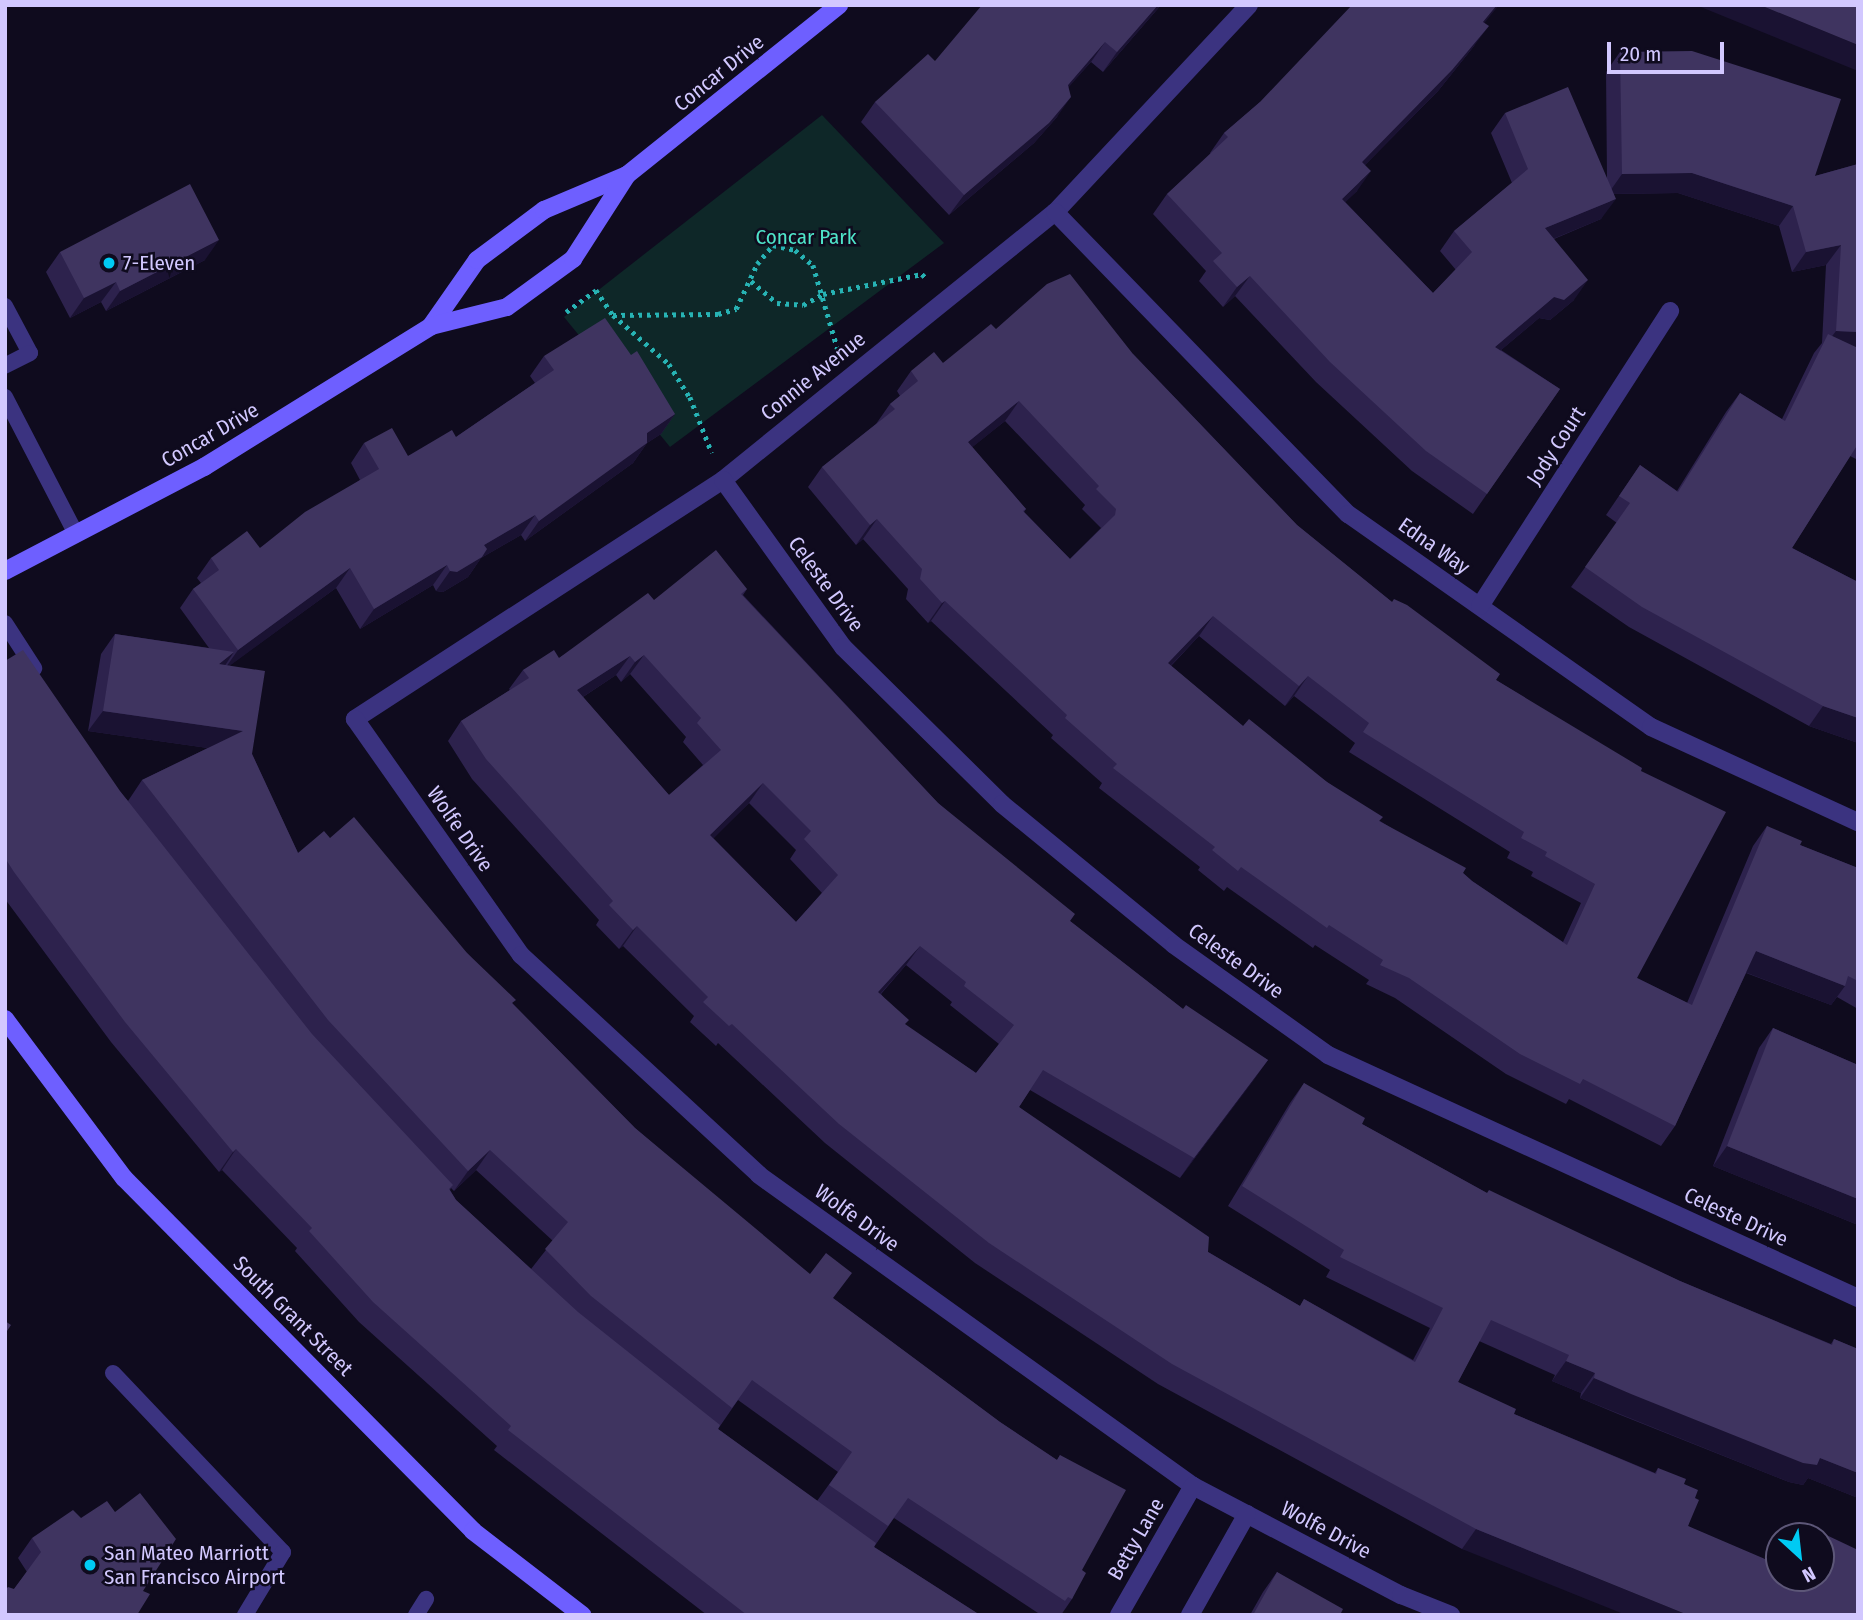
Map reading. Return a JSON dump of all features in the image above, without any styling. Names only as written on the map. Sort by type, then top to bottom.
[{"type":"main road","name":"Concar Drive","points":[[431,326],[477,260],[544,210],[627,176],[839,5]]},
{"type":"main road","name":"Concar Drive","points":[[5,571],[204,467],[431,326],[507,307],[573,259],[627,176]]},
{"type":"main road","name":"South Grant Street","points":[[5,1019],[124,1178],[473,1531],[582,1615]]},
{"type":"street","name":"Connie Avenue","points":[[355,719],[723,480],[845,377],[1055,212],[1249,5]]},
{"type":"street","name":"Edna Way","points":[[1055,212],[1348,514],[1651,727],[1858,822]]},
{"type":"street","name":"Jody Court","points":[[1480,606],[1670,311]]},
{"type":"street","name":"Celeste Drive","points":[[723,480],[843,647],[1002,804],[1174,945],[1328,1055],[1858,1298]]},
{"type":"street","name":"Wolfe Drive","points":[[355,719],[521,955],[760,1175],[1193,1486],[1401,1595],[1451,1615]]},
{"type":"street","name":"Betty Lane","points":[[1119,1615],[1193,1486]]},
{"type":"street","points":[[1190,1615],[1247,1514]]},
{"type":"lane","points":[[5,306],[30,354],[5,366]]},
{"type":"lane","points":[[5,397],[76,534]]},
{"type":"lane","points":[[5,623],[42,681]]},
{"type":"lane","points":[[113,1373],[283,1552],[246,1615]]},
{"type":"lane","points":[[416,1615],[426,1599]]},
{"type":"path","points":[[613,315],[718,314],[736,309],[757,264],[773,246],[795,250],[813,265],[845,377]]},
{"type":"path","points":[[751,281],[777,303],[803,304],[823,295],[922,274],[944,299]]},
{"type":"path","points":[[566,312],[596,290],[613,315],[669,363],[691,397],[723,480]]},
{"type":"green space","name":"Concar Park","points":[[822,115],[944,243],[670,447],[564,317]]},
{"type":"building","points":[[982,5],[1158,5],[1117,52],[1105,42],[1068,85],[1071,97],[1049,123],[964,195],[875,102],[928,54],[935,61]]},
{"type":"building","points":[[1352,5],[1497,5],[1483,22],[1489,26],[1452,70],[1362,162],[1371,171],[1342,199],[1433,293],[1472,252],[1454,231],[1528,169],[1505,113],[1568,87],[1616,199],[1545,228],[1588,280],[1564,300],[1554,297],[1495,347],[1560,389],[1487,494],[1426,451],[1330,362],[1250,276],[1237,287],[1213,261],[1222,253],[1167,194],[1228,137],[1224,133],[1260,102]]},
{"type":"building","points":[[1760,5],[1858,5],[1858,45]]},
{"type":"building","points":[[1692,51],[1841,99],[1815,176],[1858,164],[1858,332],[1836,331],[1841,245],[1806,252],[1793,206],[1692,173],[1622,174],[1620,52]]},
{"type":"building","points":[[190,184],[219,240],[120,291],[116,282],[84,298],[60,252]]},
{"type":"building","points":[[1070,274],[1133,354],[1297,525],[1392,602],[1394,599],[1407,605],[1500,674],[1496,680],[1642,768],[1641,771],[1726,812],[1637,978],[1692,1005],[1767,826],[1802,841],[1800,845],[1858,868],[1858,981],[1848,976],[1845,986],[1756,951],[1675,1126],[1583,1079],[1580,1084],[1520,1054],[1409,978],[1380,965],[1383,960],[1329,925],[1327,928],[1241,867],[1238,871],[1212,850],[1215,847],[1113,768],[1117,764],[1065,718],[1067,715],[945,601],[942,603],[920,579],[922,569],[877,519],[870,525],[822,467],[895,409],[890,404],[918,381],[911,371],[934,352],[943,363],[991,324],[996,329],[1047,284]],"holes":[[[1019,401],[1099,486],[1096,489],[1116,509],[1115,515],[1070,559],[1023,511],[1026,509],[968,442]],[[1213,616],[1299,686],[1308,676],[1369,723],[1363,732],[1524,832],[1521,838],[1547,852],[1545,856],[1595,884],[1567,945],[1472,881],[1463,873],[1466,868],[1379,821],[1383,817],[1327,782],[1249,719],[1243,726],[1168,663]]]},
{"type":"building","points":[[605,318],[631,355],[637,351],[675,414],[647,433],[647,443],[539,521],[535,515],[484,545],[487,549],[482,557],[457,572],[450,571],[447,565],[374,609],[350,568],[238,650],[193,589],[219,570],[211,558],[247,531],[260,548],[305,512],[379,469],[364,443],[392,428],[408,456],[452,430],[456,437],[554,370],[544,356]]},
{"type":"building","points":[[1828,334],[1858,348],[1858,444],[1792,548],[1858,582],[1858,718],[1823,706],[1642,607],[1585,567],[1630,503],[1619,496],[1640,465],[1678,492],[1740,393],[1785,421]]},
{"type":"building","points":[[716,550],[747,589],[741,594],[938,803],[1075,914],[1070,921],[1183,1009],[1186,1005],[1268,1060],[1194,1158],[1043,1070],[1019,1107],[1209,1237],[1208,1252],[1300,1306],[1304,1299],[1415,1362],[1443,1308],[1340,1257],[1344,1250],[1242,1186],[1304,1083],[1365,1118],[1362,1124],[1487,1193],[1489,1190],[1680,1281],[1832,1345],[1834,1339],[1858,1349],[1858,1473],[1820,1458],[1817,1465],[1803,1463],[1631,1394],[1594,1378],[1595,1373],[1566,1361],[1569,1355],[1491,1320],[1458,1382],[1516,1409],[1514,1414],[1656,1474],[1658,1468],[1686,1479],[1684,1484],[1698,1490],[1695,1498],[1699,1500],[1688,1526],[1765,1559],[1765,1592],[1835,1592],[1835,1539],[1858,1550],[1858,1615],[1688,1615],[1476,1529],[1172,1364],[989,1243],[839,1124],[732,1024],[729,1026],[703,1002],[708,997],[637,926],[633,930],[609,905],[613,901],[486,759],[461,721],[529,678],[523,670],[554,650],[559,658],[648,593],[654,600]],"holes":[[[644,655],[701,718],[697,723],[721,750],[669,795],[577,690],[630,656],[635,662]],[[763,783],[811,831],[804,839],[838,875],[796,922],[710,835]],[[920,946],[966,982],[964,986],[1014,1025],[976,1073],[905,1024],[909,1020],[878,992]]]},
{"type":"building","points":[[115,634],[234,652],[219,664],[265,671],[252,754],[298,853],[324,831],[330,838],[354,817],[467,953],[516,1000],[512,1003],[635,1128],[810,1274],[826,1253],[852,1273],[833,1298],[1000,1422],[1057,1460],[1060,1455],[1126,1490],[1082,1570],[1086,1573],[1072,1599],[1068,1597],[1065,1601],[908,1498],[888,1526],[829,1485],[852,1452],[752,1380],[732,1408],[591,1296],[545,1249],[568,1222],[490,1150],[468,1171],[328,1020],[142,780],[243,731],[103,711]]},
{"type":"building","points":[[23,650],[120,791],[312,1034],[453,1185],[449,1189],[456,1200],[578,1312],[720,1425],[718,1429],[876,1543],[874,1547],[980,1615],[747,1615],[508,1430],[511,1426],[373,1302],[309,1231],[312,1228],[236,1149],[233,1152],[125,1022],[5,858],[5,661]]},
{"type":"building","points":[[1773,1028],[1858,1065],[1858,1199],[1727,1146]]},
{"type":"building","points":[[5,1321],[11,1325],[5,1334]]},
{"type":"building","name":"San Mateo Marriott San Francisco Airport","points":[[140,1493],[176,1539],[143,1591],[150,1594],[137,1615],[5,1615],[5,1590],[8,1587],[14,1589],[41,1552],[32,1538],[73,1510],[81,1518],[107,1501],[115,1512]]},
{"type":"building","points":[[1277,1572],[1343,1609],[1341,1613],[1345,1615],[1253,1615]]},
{"type":"place","name":"7-Eleven","points":[[109,263]]},
{"type":"place","name":"San Mateo Marriott San Francisco Airport","points":[[90,1565]]}]
